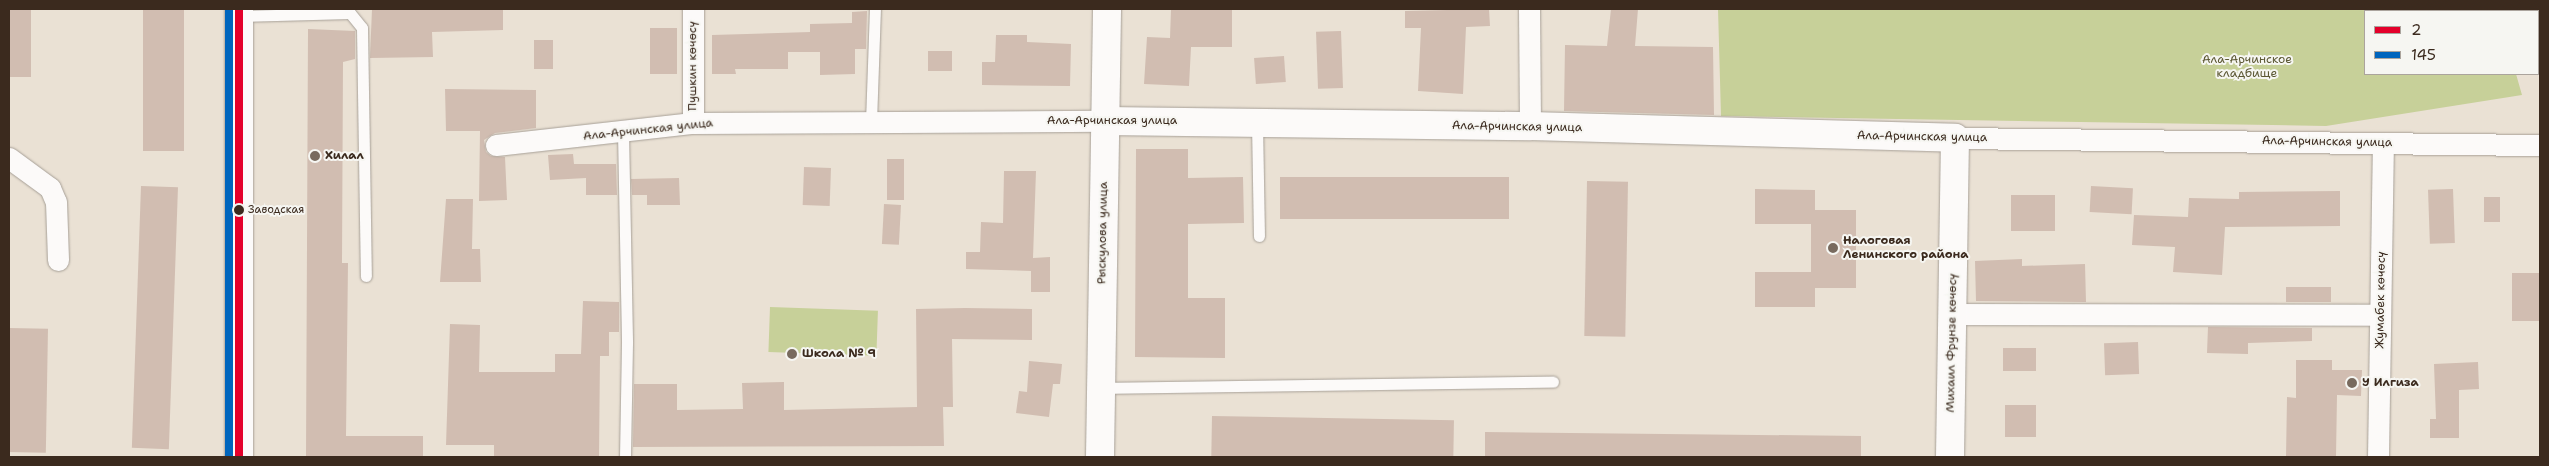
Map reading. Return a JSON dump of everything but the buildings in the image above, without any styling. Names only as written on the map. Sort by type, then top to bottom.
[{"type":"street","name":"Пушкин көчөсү","points":[[692,123],[693,9]]},
{"type":"street","name":"Рыскулова улица","points":[[1100,457],[1107,9]]},
{"type":"street","points":[[1529,9],[1530,126]]},
{"type":"street","points":[[239,13],[239,457]]},
{"type":"street","name":"Ала-Арчинская улица","points":[[496,145],[692,123],[1105,121],[1530,126],[1954,138],[2540,145]]},
{"type":"street","name":"Михаил Фрунзе көчөсү","points":[[1950,457],[1954,138]]},
{"type":"street","name":"Жумабек көчөсү","points":[[2378,457],[2383,143]]},
{"type":"street","points":[[9,158],[50,188],[56,202],[58,260]]},
{"type":"street","points":[[1953,314],[2380,315]]},
{"type":"lane","points":[[871,122],[875,9]]},
{"type":"lane","points":[[239,13],[350,13],[362,28],[366,276]]},
{"type":"lane","points":[[1257,123],[1259,236]]},
{"type":"lane","points":[[623,132],[627,343],[625,457]]},
{"type":"lane","points":[[1101,388],[1553,382]]},
{"type":"green space","name":"Ала-Арчинское кладбище","points":[[1718,9],[2540,9],[2539,56],[2539,10],[2364,10],[2364,75],[2516,75],[2522,95],[2326,126],[1721,116]]},
{"type":"green space","points":[[770,307],[878,311],[876,356],[768,352]]},
{"type":"transit line","name":"145","points":[[229,9],[229,457]]},
{"type":"transit line","name":"2","points":[[239,9],[239,457]]},
{"type":"place","name":"Хилал","points":[[315,156]]},
{"type":"place","name":"Заводская","points":[[239,210]]},
{"type":"place","name":"Налоговая Ленинского района","points":[[1833,248]]},
{"type":"place","name":"Школа № 9","points":[[792,354]]},
{"type":"place","name":"У Илгиза","points":[[2352,383]]}]
